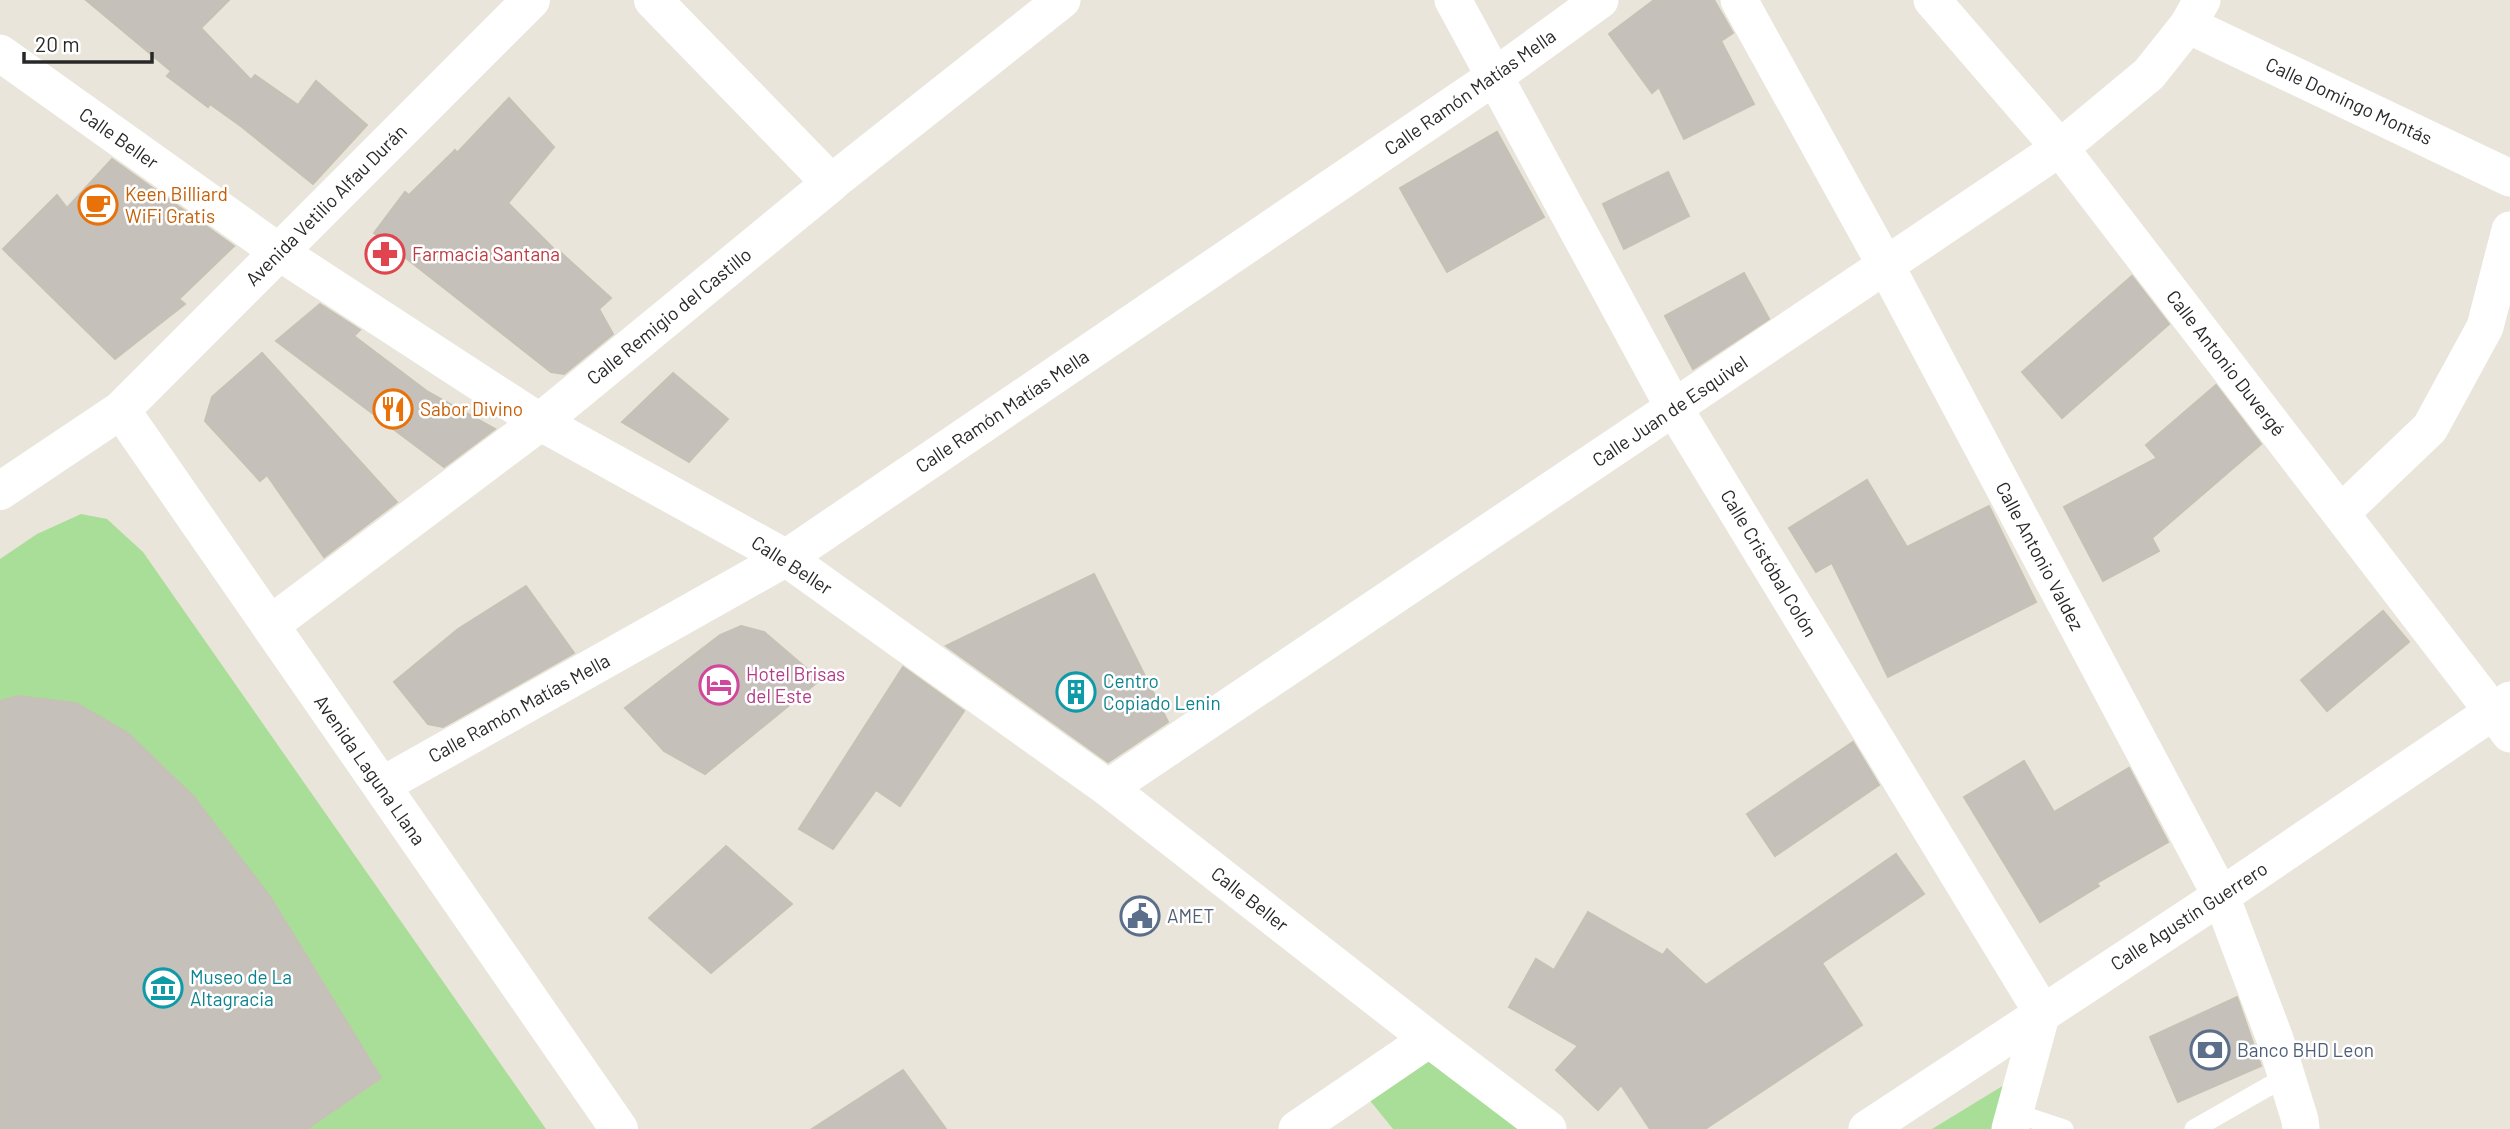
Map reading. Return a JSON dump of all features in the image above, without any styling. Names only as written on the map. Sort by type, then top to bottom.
[{"type":"main road","name":"Avenida Vetilio Alfau Durán","points":[[0,491],[121,410],[531,0]]},
{"type":"main road","points":[[653,0],[831,183]]},
{"type":"main road","name":"Calle Remigio del Castillo","points":[[270,625],[540,422],[831,183]]},
{"type":"main road","name":"Avenida Laguna Llana","points":[[121,410],[619,1129]]},
{"type":"street","name":"Calle Remigio del Castillo","points":[[831,183],[1062,0]]},
{"type":"street","name":"Calle Cristóbal Colón","points":[[1452,0],[1674,408],[2042,1012]]},
{"type":"street","name":"Calle Ramón Matías Mella","points":[[381,786],[786,558],[1494,77],[1600,0]]},
{"type":"street","name":"Calle Antonio Valdez","points":[[1739,0],[1886,266],[2221,896],[2275,1040],[2301,1129]]},
{"type":"street","name":"Calle Antonio Duvergé","points":[[1932,0],[2060,148],[2342,513],[2504,715]]},
{"type":"street","name":"Calle Juan de Esquivel","points":[[1108,788],[2060,148],[2149,74],[2195,12]]},
{"type":"street","name":"Calle Domingo Montás","points":[[2195,12],[2510,178]]},
{"type":"street","name":"Calle Beller","points":[[0,53],[279,252],[540,422],[786,558],[1108,788],[1548,1129]]},
{"type":"street","points":[[2342,513],[2430,428],[2485,327],[2510,230]]},
{"type":"street","name":"Calle Agustín Guerrero","points":[[1867,1129],[2042,1012],[2504,715]]},
{"type":"street","points":[[2013,1121],[2042,1012]]},
{"type":"street","points":[[1297,1129],[1429,1039]]},
{"type":"lane","points":[[2194,1129],[2287,1076]]},
{"type":"lane","points":[[2013,1121],[2064,1129]]},
{"type":"green space","points":[[81,514],[107,519],[143,552],[546,1129],[0,1129],[0,559],[37,534]]},
{"type":"green space","points":[[1429,1039],[1548,1129],[1393,1129],[1359,1087]]},
{"type":"green space","points":[[2009,1082],[1994,1129],[1932,1129]]},
{"type":"building","points":[[86,0],[229,0],[201,28],[251,80],[255,75],[298,105],[316,81],[367,125],[313,184],[242,127],[210,104],[208,107],[167,76],[171,71]]},
{"type":"building","points":[[1654,0],[1714,0],[1733,33],[1721,41],[1754,104],[1684,139],[1659,87],[1652,93],[1609,34]]},
{"type":"building","points":[[509,98],[554,147],[508,203],[557,252],[611,298],[599,309],[613,334],[564,374],[551,372],[374,233],[405,192],[409,195],[455,150],[457,153]]},
{"type":"building","points":[[1497,132],[1544,217],[1447,272],[1400,188]]},
{"type":"building","points":[[112,159],[234,246],[179,299],[185,304],[115,359],[3,249],[57,195],[67,208]]},
{"type":"building","points":[[1668,172],[1689,216],[1624,249],[1603,204]]},
{"type":"building","points":[[1744,273],[1769,319],[1693,369],[1665,316]]},
{"type":"building","points":[[2132,276],[2169,324],[2062,418],[2022,372]]},
{"type":"building","points":[[320,304],[360,330],[354,336],[428,392],[495,429],[444,467],[276,341]]},
{"type":"building","points":[[262,353],[397,502],[324,557],[267,475],[260,481],[205,421],[212,397]]},
{"type":"building","points":[[673,373],[728,419],[689,462],[622,422]]},
{"type":"building","points":[[2216,385],[2261,444],[2152,538],[2159,551],[2103,581],[2064,507],[2157,458],[2146,445]]},
{"type":"building","points":[[1867,480],[1907,547],[1989,506],[2036,602],[1888,677],[1832,563],[1816,572],[1789,528]]},
{"type":"building","name":"Centro Copiado Lenin","points":[[1094,574],[1168,722],[1108,762],[946,646]]},
{"type":"building","points":[[526,586],[574,653],[443,727],[428,724],[394,682],[458,629]]},
{"type":"building","points":[[2383,611],[2409,642],[2327,711],[2301,680]]},
{"type":"building","points":[[741,626],[764,632],[820,680],[705,774],[664,751],[625,708],[720,635]]},
{"type":"building","points":[[903,667],[964,711],[900,806],[876,790],[833,849],[799,829]]},
{"type":"building","name":"Museo de La Altagracia","points":[[18,696],[76,703],[128,733],[194,797],[271,898],[381,1078],[307,1129],[0,1129],[0,701]]},
{"type":"building","points":[[1853,742],[1879,785],[1775,856],[1747,814]]},
{"type":"building","points":[[2024,761],[2054,812],[2129,768],[2168,842],[2097,883],[2099,886],[2040,922],[1964,797]]},
{"type":"building","points":[[726,846],[792,904],[711,973],[649,918]]},
{"type":"building","points":[[1896,854],[1924,894],[1822,963],[1862,1025],[1705,1129],[1650,1129],[1621,1085],[1598,1110],[1556,1070],[1578,1046],[1509,1007],[1536,959],[1554,970],[1588,912],[1663,955],[1667,949],[1706,985]]},
{"type":"building","name":"Banco BHD Leon","points":[[2237,997],[2261,1066],[2178,1102],[2150,1037]]},
{"type":"building","points":[[903,1070],[946,1129],[812,1129]]},
{"type":"place","name":"Keen Billiard WiFi Gratis","points":[[98,205]]},
{"type":"place","name":"Farmacia Santana","points":[[385,254]]},
{"type":"place","name":"Sabor Divino","points":[[393,409]]},
{"type":"place","name":"Hotel Brisas del Este","points":[[719,685]]},
{"type":"place","name":"Centro Copiado Lenin","points":[[1076,692]]},
{"type":"place","name":"AMET","points":[[1140,916]]},
{"type":"place","name":"Museo de La Altagracia","points":[[163,988]]},
{"type":"place","name":"Banco BHD Leon","points":[[2210,1050]]}]
